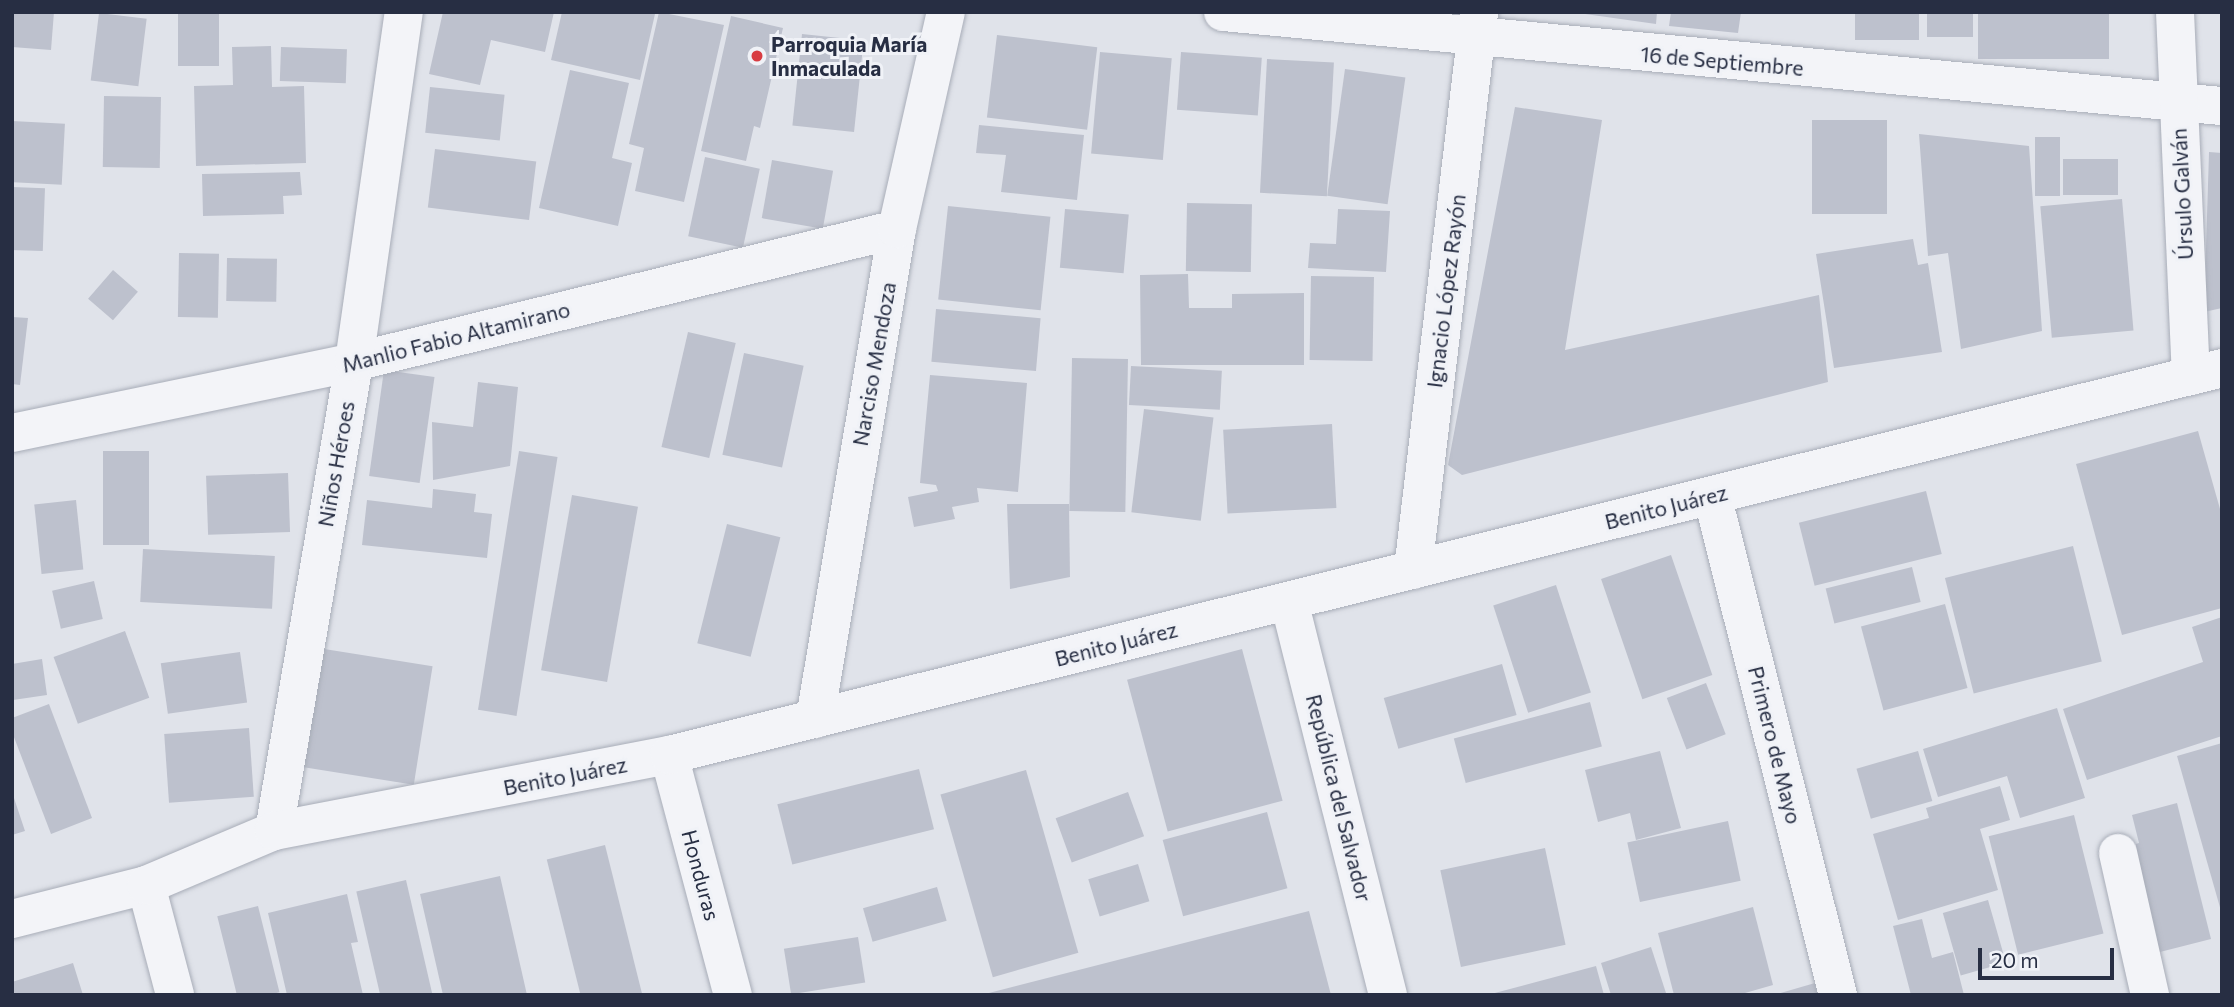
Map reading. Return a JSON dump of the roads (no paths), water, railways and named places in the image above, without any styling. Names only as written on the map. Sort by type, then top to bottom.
[{"type":"street","name":"Niños Héroes","points":[[274,831],[354,362],[404,12]]},
{"type":"street","name":"Narciso Mendoza","points":[[814,719],[897,229],[946,12]]},
{"type":"street","name":"16 de Septiembre","points":[[1223,12],[1477,26],[2222,106]]},
{"type":"street","name":"Úrsulo Galván","points":[[2175,12],[2178,101],[2207,372]]},
{"type":"street","name":"Ignacio López Rayón","points":[[1413,570],[1477,26]]},
{"type":"street","name":"Manlio Fabio Altamirano","points":[[12,433],[354,362],[897,229]]},
{"type":"street","name":"Benito Juárez","points":[[12,919],[146,885],[274,831],[669,755],[2207,372]]},
{"type":"street","name":"Primero de Mayo","points":[[1712,495],[1838,995]]},
{"type":"street","name":"República del Salvador","points":[[1289,601],[1388,995]]},
{"type":"street","name":"Honduras","points":[[669,755],[733,995]]},
{"type":"street","points":[[2118,853],[2150,995]]},
{"type":"street","points":[[146,885],[175,995]]},
{"type":"place","name":"Parroquia María Inmaculada","points":[[757,56]]}]
